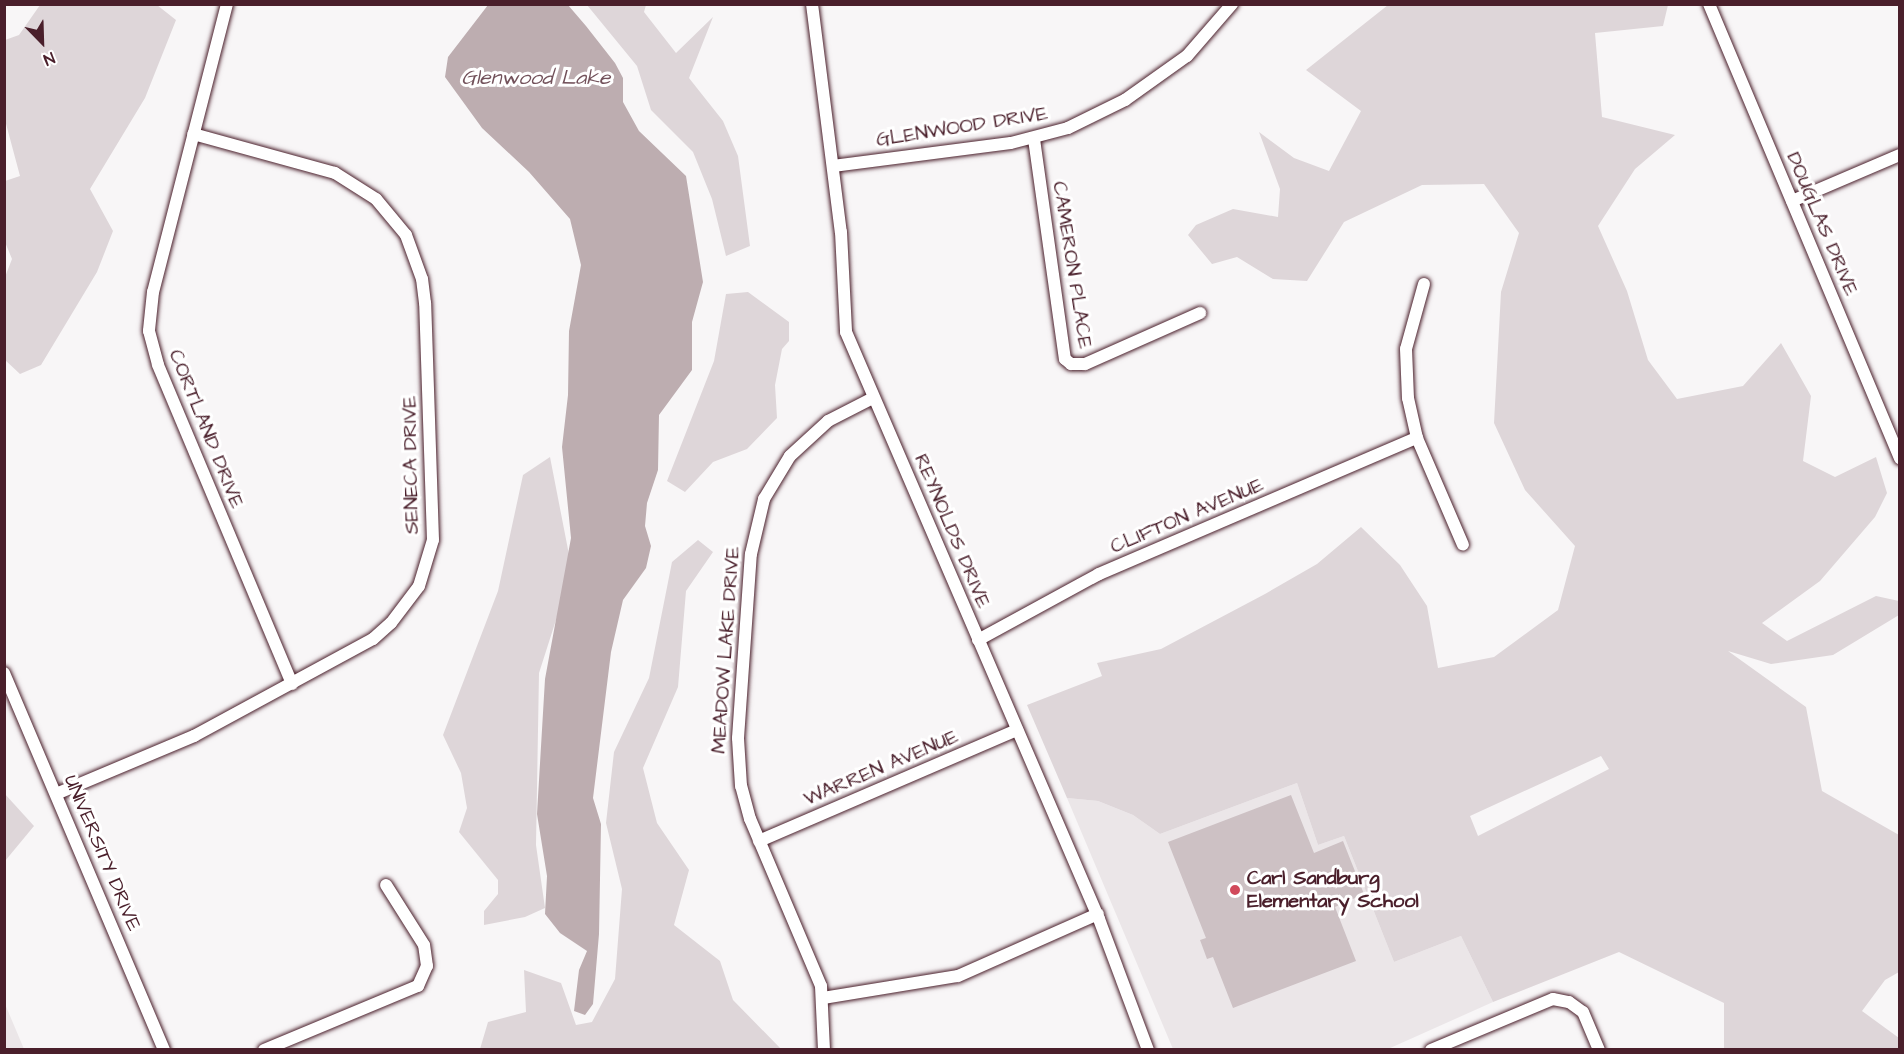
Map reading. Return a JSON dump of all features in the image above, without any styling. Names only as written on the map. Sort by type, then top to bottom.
[{"type":"street","name":"CORTLAND DRIVE","points":[[227,4],[153,292],[151,341],[292,684]]},
{"type":"street","name":"REYNOLDS DRIVE","points":[[812,4],[841,232],[846,332],[1098,914],[1148,1050]]},
{"type":"street","name":"GLENWOOD DRIVE","points":[[833,166],[1034,138],[1068,128],[1125,100],[1186,56],[1232,4]]},
{"type":"street","name":"DOUGLAS DRIVE","points":[[1709,4],[1899,458]]},
{"type":"street","name":"SENECA DRIVE","points":[[56,794],[194,736],[356,650],[391,623],[407,605],[428,564],[434,512],[422,279],[416,256],[397,222],[357,184],[314,165],[194,134]]},
{"type":"street","name":"CAMERON PLACE","points":[[1034,138],[1065,359],[1078,366],[1085,364],[1200,313]]},
{"type":"street","points":[[1792,201],[1899,155]]},
{"type":"street","points":[[1424,284],[1406,349],[1408,398],[1417,438],[1463,545]]},
{"type":"street","name":"MEADOW LAKE DRIVE","points":[[824,1050],[823,998],[815,968],[759,841],[742,792],[738,765],[756,522],[775,477],[790,456],[828,422],[873,398]]},
{"type":"street","name":"CLIFTON AVENUE","points":[[978,640],[1099,574],[1417,438]]},
{"type":"street","name":"UNIVERSITY DRIVE","points":[[4,672],[164,1050]]},
{"type":"street","name":"WARREN AVENUE","points":[[759,841],[1017,730]]},
{"type":"street","points":[[264,1050],[418,986],[427,966],[424,945],[386,885]]},
{"type":"street","points":[[823,998],[958,976],[1098,914]]},
{"type":"street","points":[[1431,1050],[1553,999],[1569,1002],[1583,1012],[1599,1050]]},
{"type":"shaded area","points":[[40,5],[157,5],[176,20],[145,98],[90,189],[113,231],[97,272],[41,365],[20,374],[4,359],[5,277],[12,259],[5,242],[5,181],[20,176],[5,120],[5,40],[19,35]]},
{"type":"shaded area","points":[[587,5],[646,5],[644,12],[676,53],[713,17],[689,78],[723,121],[738,156],[750,246],[726,256],[712,199],[693,152],[651,110],[637,66]]},
{"type":"shaded area","points":[[1388,5],[1668,5],[1663,26],[1595,33],[1602,117],[1675,135],[1635,169],[1598,226],[1627,291],[1648,360],[1677,399],[1743,386],[1781,343],[1811,396],[1803,461],[1835,477],[1876,457],[1887,493],[1875,517],[1820,581],[1762,623],[1787,641],[1876,596],[1899,601],[1899,615],[1833,655],[1771,664],[1728,651],[1806,707],[1822,791],[1899,835],[1899,972],[1885,980],[1862,1011],[1899,1038],[1899,1049],[1724,1049],[1724,1003],[1619,952],[1493,1002],[1461,936],[1394,962],[1344,836],[1318,845],[1297,783],[1160,834],[1133,815],[1098,801],[1067,798],[1027,705],[1102,676],[1097,663],[1161,649],[1265,594],[1317,564],[1361,527],[1400,565],[1427,606],[1438,668],[1494,657],[1558,610],[1575,546],[1525,490],[1494,423],[1501,292],[1519,233],[1484,184],[1422,185],[1344,222],[1307,281],[1273,279],[1237,257],[1212,264],[1188,235],[1196,225],[1233,209],[1278,217],[1280,189],[1259,132],[1294,158],[1329,171],[1361,111],[1306,70]],"holes":[[[1601,756],[1609,769],[1478,836],[1470,816]]]},
{"type":"shaded area","points":[[748,292],[789,322],[789,341],[782,349],[775,385],[777,418],[747,449],[713,462],[685,492],[667,481],[714,361],[726,294]]},
{"type":"shaded area","points":[[550,457],[572,570],[539,673],[536,845],[545,908],[525,917],[484,925],[484,911],[498,894],[498,880],[459,832],[467,808],[461,773],[443,735],[498,591],[523,475]]},
{"type":"shaded area","points":[[698,540],[713,552],[686,591],[678,687],[643,768],[657,823],[689,870],[674,925],[720,961],[733,1000],[781,1049],[480,1049],[488,1022],[526,1012],[524,970],[561,983],[576,1025],[592,1022],[615,979],[622,889],[606,823],[614,752],[649,678],[672,562]]},
{"type":"shaded area","name":"Carl Sandburg Elementary School","points":[[1297,783],[1318,845],[1344,836],[1394,962],[1461,936],[1493,1002],[1388,1049],[1173,1049],[1067,798],[1098,801],[1133,815],[1160,834]]},
{"type":"shaded area","points":[[4,793],[34,826],[5,861],[4,861]]},
{"type":"shaded area","points":[[5,1004],[24,1049],[5,1049]]},
{"type":"water","name":"Glenwood Lake","points":[[488,5],[568,5],[615,63],[623,78],[623,102],[639,131],[686,176],[703,282],[692,322],[692,370],[659,415],[658,470],[647,503],[645,526],[651,546],[646,568],[623,600],[611,652],[593,798],[601,824],[599,934],[593,1004],[585,1015],[574,1011],[579,970],[587,951],[560,933],[545,914],[547,876],[537,814],[545,679],[571,538],[562,447],[568,395],[569,331],[581,265],[570,219],[529,172],[482,128],[445,77],[448,57]]},
{"type":"building","points":[[1291,795],[1314,853],[1343,841],[1364,894],[1335,907],[1356,961],[1233,1008],[1213,957],[1207,959],[1200,940],[1206,938],[1168,842]]},
{"type":"place","name":"Carl Sandburg Elementary School","points":[[1235,890]]}]
